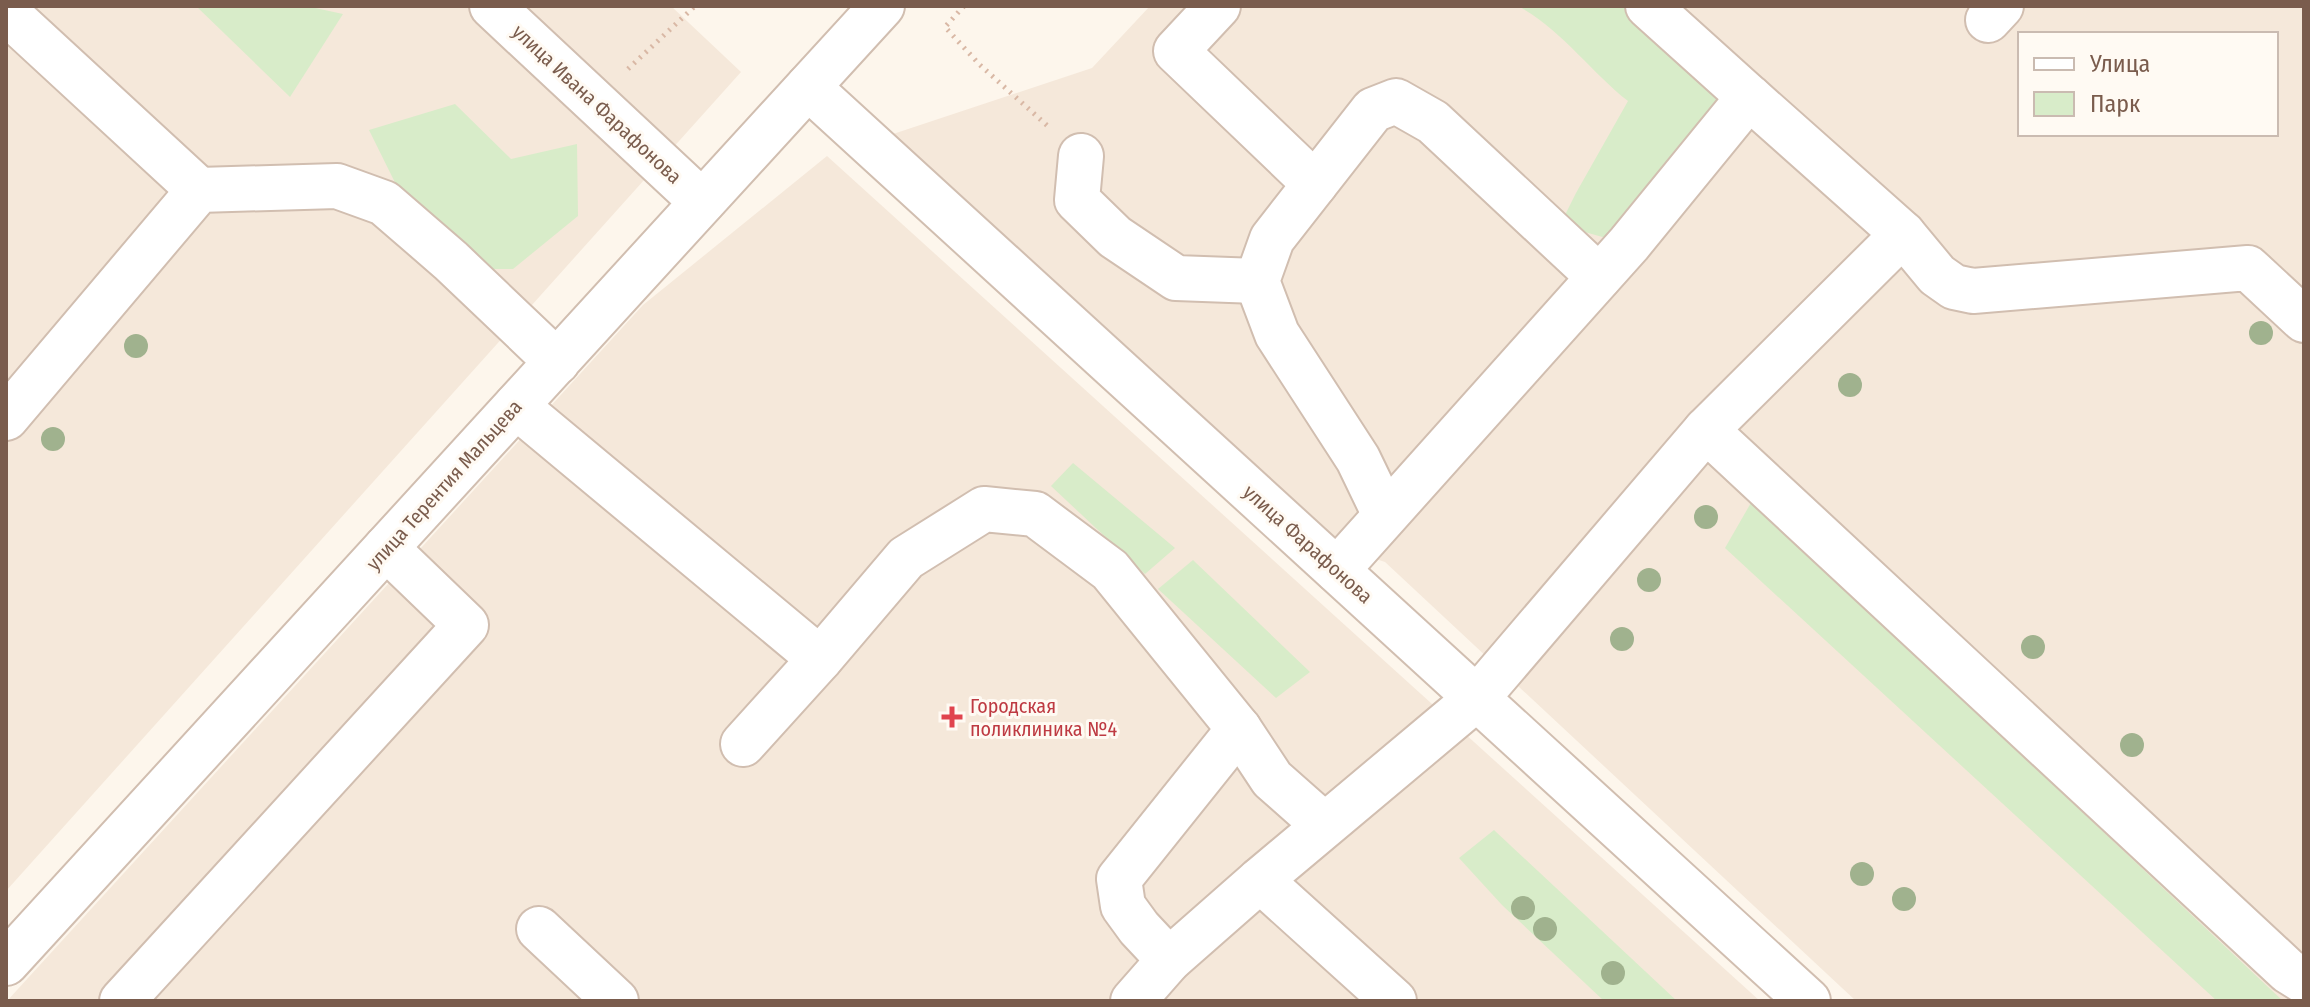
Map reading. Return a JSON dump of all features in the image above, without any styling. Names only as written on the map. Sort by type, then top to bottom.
[{"type":"street","name":"улица Ивана Фарафонова","points":[[492,6],[702,202]]},
{"type":"street","name":"улица Терентия Мальцева","points":[[6,963],[882,6]]},
{"type":"street","points":[[1218,6],[1176,51],[1315,184]]},
{"type":"street","points":[[1648,6],[1903,234],[1937,275],[1954,287],[1973,291],[2248,268],[2304,320]]},
{"type":"street","points":[[6,12],[199,190],[337,186],[384,203],[451,261],[557,362]]},
{"type":"street","name":"улица Фарафонова","points":[[808,87],[1808,1001]]},
{"type":"street","points":[[1337,570],[1629,244],[1749,97]]},
{"type":"street","points":[[1385,515],[1358,459],[1277,334],[1257,281],[1272,239],[1373,110],[1396,101],[1433,122],[1599,277]]},
{"type":"street","points":[[1081,156],[1077,200],[1115,237],[1176,278],[1257,281]]},
{"type":"street","points":[[6,418],[199,190]]},
{"type":"street","points":[[1133,1001],[1169,960],[1477,698],[1706,430],[1903,234]]},
{"type":"street","points":[[516,406],[820,659]]},
{"type":"street","points":[[1706,430],[2288,971],[2304,981]]},
{"type":"street","points":[[743,744],[906,558],[984,509],[1035,514],[1110,570],[1239,729],[1272,779],[1324,825]]},
{"type":"street","points":[[122,1001],[466,625],[386,548]]},
{"type":"street","points":[[1169,960],[1123,906],[1119,879],[1239,729]]},
{"type":"street","points":[[1260,880],[1394,1001]]},
{"type":"street","points":[[539,929],[616,1001]]},
{"type":"path","points":[[628,69],[695,6]]},
{"type":"path","points":[[964,6],[945,27],[980,65],[1081,156]]},
{"type":"shaded area","points":[[6,6],[671,6],[741,72],[6,891]]},
{"type":"shaded area","points":[[1150,6],[2304,6],[2304,1001],[1856,1001],[1385,562],[1346,549],[878,139],[1092,68]]},
{"type":"shaded area","points":[[827,156],[1760,1001],[7,1001],[643,305]]},
{"type":"green space","points":[[196,6],[306,6],[343,14],[290,97]]},
{"type":"green space","points":[[1518,6],[1625,6],[1730,97],[1613,240],[1560,225],[1628,101],[1562,38]]},
{"type":"green space","points":[[455,104],[511,159],[577,144],[578,216],[513,269],[454,269],[418,229],[369,130]]},
{"type":"green space","points":[[1073,463],[1175,548],[1145,574],[1051,486]]},
{"type":"green space","points":[[1752,501],[2283,1001],[2217,1001],[1725,548]]},
{"type":"green space","points":[[1193,560],[1310,672],[1276,698],[1158,589]]},
{"type":"green space","points":[[1494,830],[1677,1001],[1604,1001],[1502,905],[1459,858]]},
{"type":"place","name":"Городская поликлиника №4","points":[[952,717]]}]
